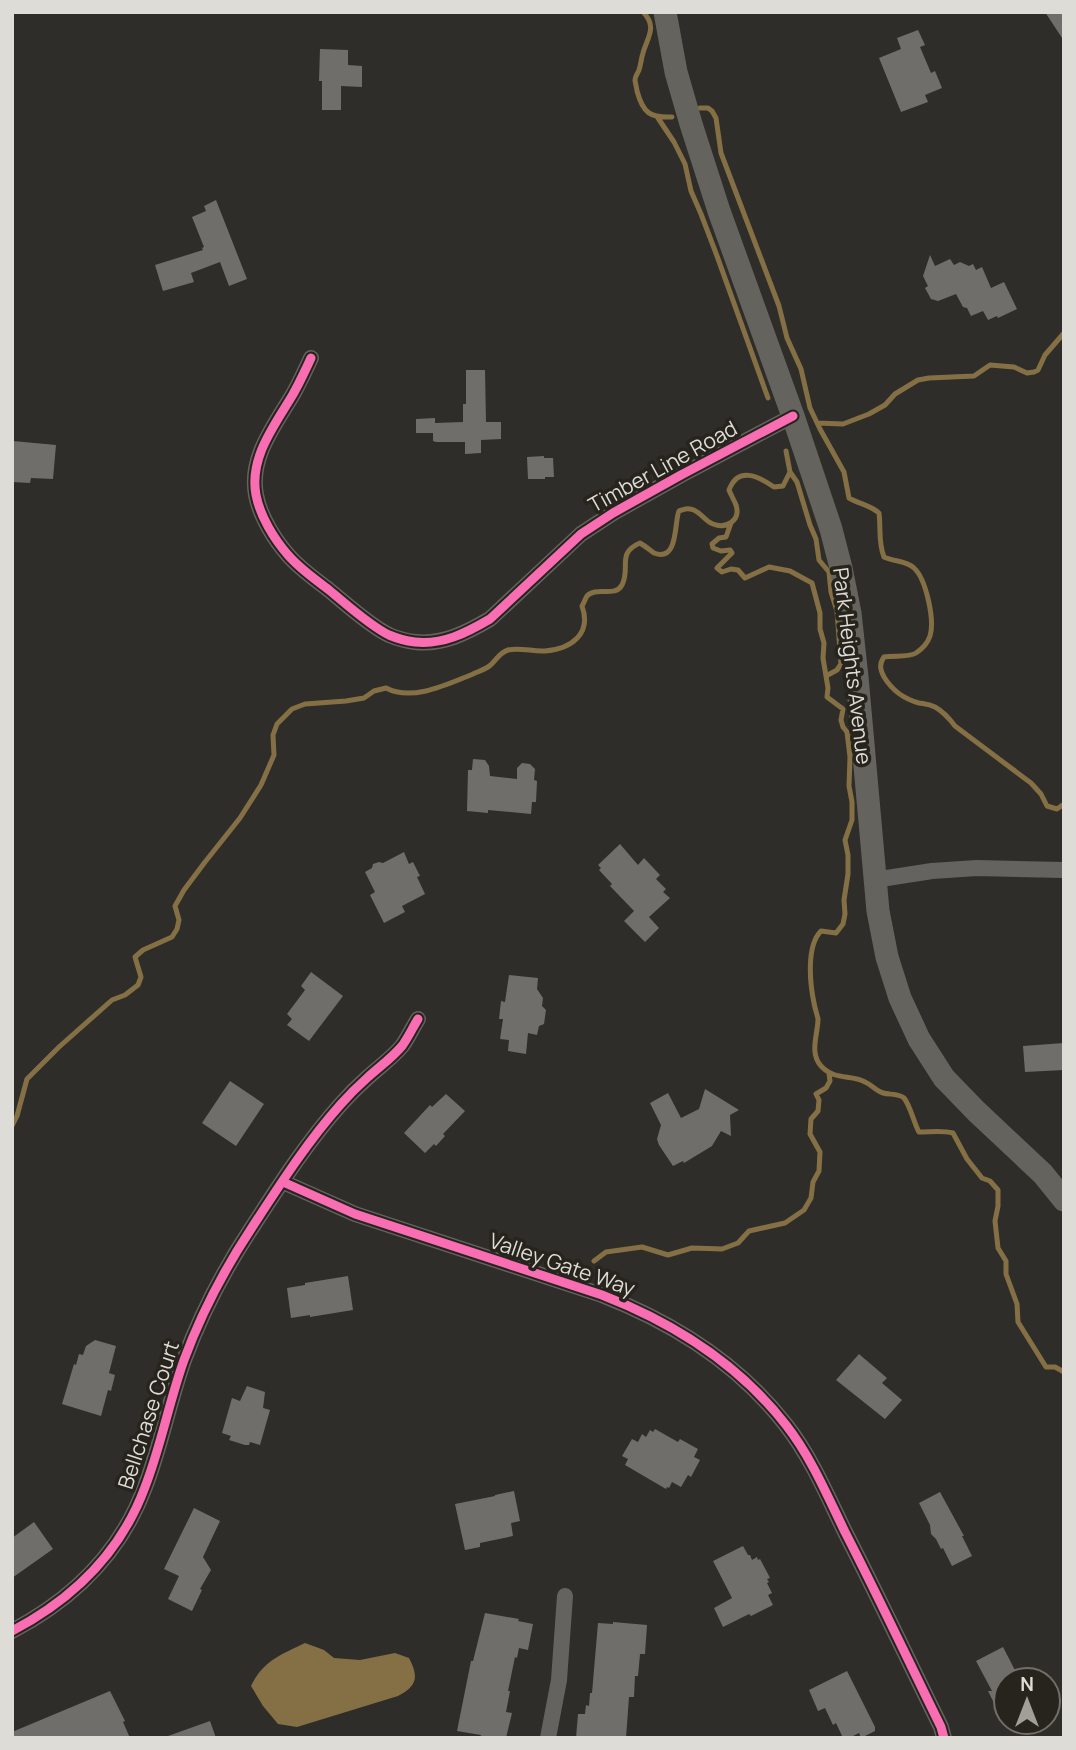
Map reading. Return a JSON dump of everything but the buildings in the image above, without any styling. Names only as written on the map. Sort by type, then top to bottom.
[{"type":"main road","name":"Park Heights Avenue","points":[[665,12],[676,72],[691,124],[831,529],[849,613],[857,677],[878,911],[887,957],[900,998],[919,1039],[944,1078],[1043,1174],[1064,1200]]},
{"type":"street","name":"Timber Line Road","points":[[311,358],[261,451],[256,473],[256,494],[262,515],[276,540],[305,572],[389,634],[413,642],[455,638],[473,629],[489,619],[581,534],[681,475],[793,416]]},
{"type":"street","points":[[874,880],[932,871],[977,868],[1064,870]]},
{"type":"street","name":"Bellchase Court","points":[[12,1631],[60,1601],[106,1557],[121,1538],[145,1487],[183,1363],[202,1316],[225,1273],[251,1229],[309,1144],[365,1079],[403,1045],[418,1018]]},
{"type":"street","name":"Valley Gate Way","points":[[283,1182],[355,1214],[641,1310],[685,1334],[741,1377],[786,1425],[810,1461],[888,1617],[944,1738]]},
{"type":"street","points":[[548,1738],[559,1680],[565,1596]]},
{"type":"shaded area","points":[[305,1643],[324,1650],[334,1658],[360,1660],[395,1653],[409,1658],[414,1680],[409,1689],[398,1696],[297,1727],[278,1724],[251,1686],[267,1665],[280,1655]]},
{"type":"waterway","points":[[643,12],[651,28],[635,79],[637,91],[648,113],[672,117]]},
{"type":"waterway","points":[[700,108],[708,108],[716,118],[721,153],[779,306],[787,338],[801,369],[810,408],[844,472],[849,498],[879,513],[880,541],[884,557],[914,568],[926,590],[931,620],[929,638],[913,655],[884,657],[881,662],[884,677],[903,696],[941,711],[955,726],[1031,783],[1047,806],[1057,809],[1064,804]]},
{"type":"waterway","points":[[658,118],[685,164],[691,191],[768,398]]},
{"type":"waterway","points":[[817,423],[843,424],[869,414],[918,380],[974,376],[990,365],[1034,372],[1064,333]]},
{"type":"waterway","points":[[786,451],[790,472],[797,482],[816,539],[819,560],[829,572],[837,611],[841,664],[837,670],[826,676]]},
{"type":"waterway","points":[[12,1126],[27,1079],[112,1000],[125,995],[138,985],[141,977],[135,957],[143,950],[172,937],[179,920],[175,906],[261,785],[274,755],[273,735],[277,724],[292,709],[305,704],[364,698],[374,691],[386,688],[407,693],[430,690],[486,668],[508,650],[545,651],[563,647],[582,632],[582,606],[587,596],[595,592],[615,591],[622,585],[628,551],[640,543],[654,553],[668,552],[674,540],[679,511],[693,510],[713,524],[727,524],[734,519],[737,511],[729,490],[738,478],[749,475],[774,487],[783,486],[790,472]]},
{"type":"waterway","points":[[731,523],[726,537],[719,538],[712,544],[713,548],[730,550],[732,553],[717,568],[722,572],[738,570],[745,578],[769,567],[790,571],[812,583],[824,643],[827,697],[843,709],[841,720],[847,732],[852,820],[845,840],[848,855],[845,914],[843,924],[836,933],[821,931],[811,955],[811,986],[818,1019],[815,1049],[817,1061],[832,1074],[860,1080],[881,1092],[904,1098],[919,1132],[953,1133],[967,1159],[982,1178],[990,1181],[998,1190],[995,1221],[998,1248],[1006,1261],[1006,1274],[1017,1304],[1018,1322],[1046,1367],[1055,1367],[1064,1372]]},
{"type":"waterway","points":[[594,1261],[606,1252],[642,1247],[668,1255],[692,1248],[722,1249],[738,1243],[749,1231],[785,1223],[804,1210],[811,1198],[813,1182],[819,1171],[820,1152],[810,1134],[811,1119],[818,1111],[819,1100],[816,1094],[826,1088],[830,1081],[829,1073]]},
{"type":"cycle path","points":[[311,358],[260,455],[255,481],[261,511],[278,542],[303,569],[374,626],[392,636],[415,642],[445,640],[490,619],[581,534],[681,475],[793,416]]},
{"type":"cycle path","points":[[12,1631],[75,1589],[123,1532],[135,1511],[151,1471],[191,1343],[232,1260],[317,1134],[350,1094],[402,1046],[418,1019]]},
{"type":"cycle path","points":[[283,1182],[355,1214],[629,1306],[679,1332],[726,1364],[767,1403],[803,1450],[941,1727],[944,1738]]}]
